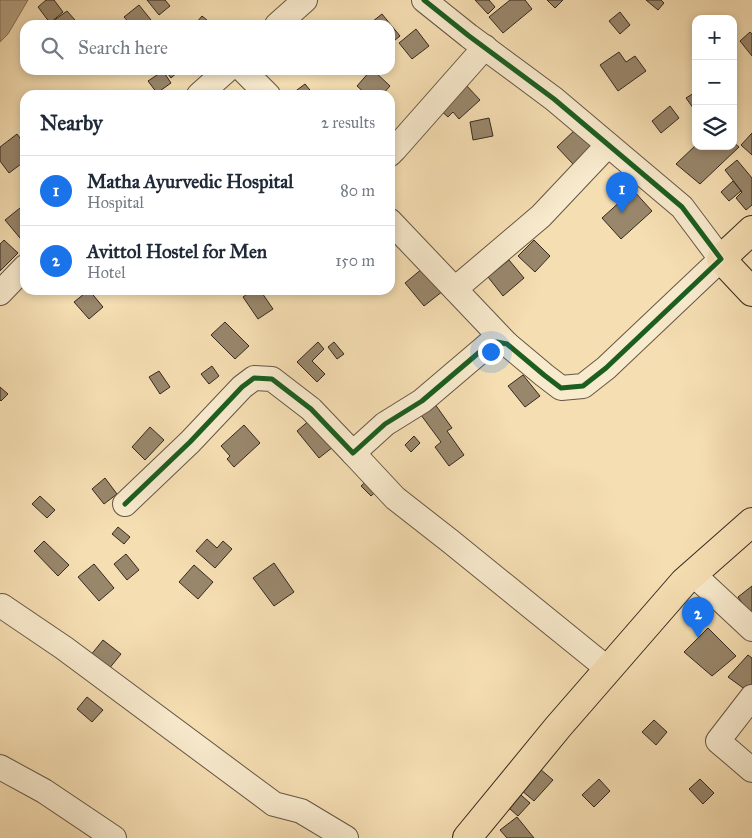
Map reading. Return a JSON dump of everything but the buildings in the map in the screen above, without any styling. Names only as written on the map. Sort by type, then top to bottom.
[{"type":"main road","points":[[752,230],[721,259],[752,292]]},
{"type":"main road","points":[[472,836],[564,720],[684,582],[752,522]]},
{"type":"street","points":[[283,20],[305,0]]},
{"type":"street","points":[[395,226],[507,344],[561,388],[583,386],[606,368],[721,259],[682,208],[554,99],[424,0]]},
{"type":"street","points":[[395,149],[485,47]]},
{"type":"street","points":[[204,90],[221,75]]},
{"type":"street","points":[[248,75],[263,90]]},
{"type":"street","points":[[455,289],[541,216],[608,145]]},
{"type":"street","points":[[0,293],[20,272]]},
{"type":"street","points":[[353,453],[385,424],[422,401],[489,344],[497,342],[507,344]]},
{"type":"street","points":[[125,504],[190,442],[242,387],[254,378],[272,379],[311,409],[395,498],[608,669]]},
{"type":"street","points":[[693,574],[752,629]]},
{"type":"street","points":[[2,606],[64,648],[274,804],[301,811],[346,838]]},
{"type":"street","points":[[752,697],[718,741],[752,770]]},
{"type":"street","points":[[0,767],[44,791],[114,838]]},
{"type":"shaded area","points":[[0,0],[28,0],[8,34],[0,42]]},
{"type":"cycle path","points":[[125,504],[190,442],[242,387],[254,378],[272,379],[311,409],[353,453],[385,424],[422,401],[489,344],[497,342],[507,344],[561,388],[583,386],[606,368],[721,259],[682,207],[554,99],[424,0]]},
{"type":"place","name":"Matha Ayurvedic Hospital","points":[[622,213]]},
{"type":"place","name":"Avittol Hostel for Men","points":[[698,638]]}]
